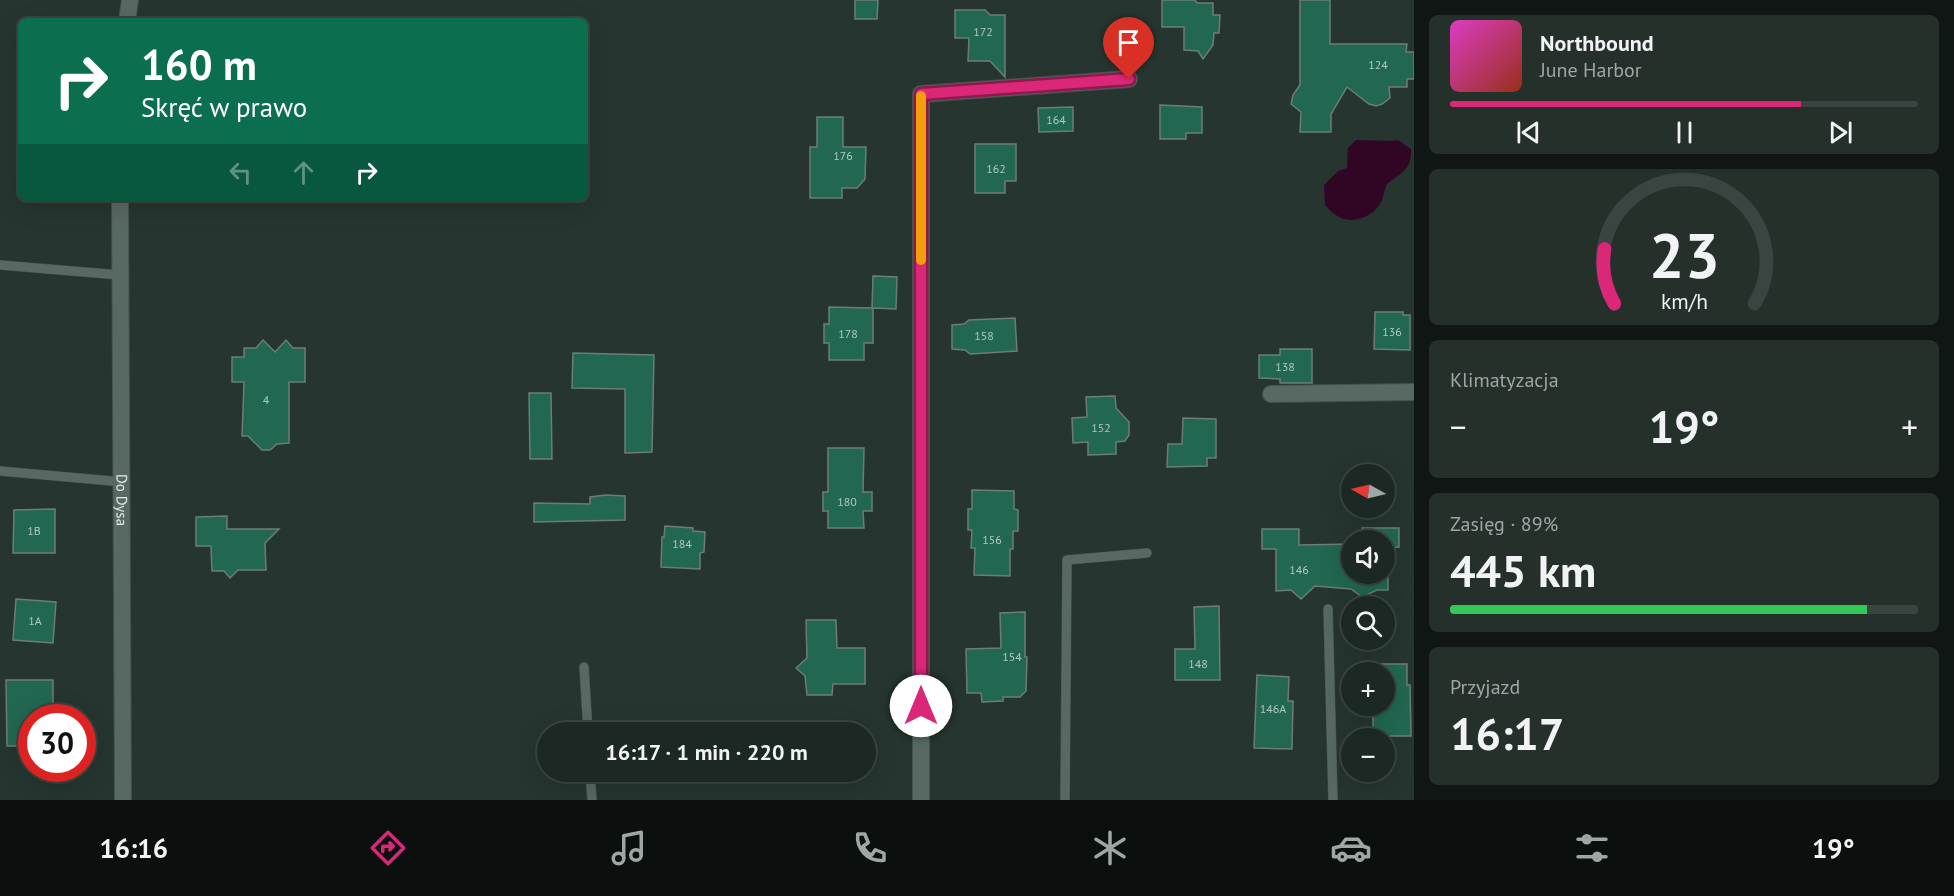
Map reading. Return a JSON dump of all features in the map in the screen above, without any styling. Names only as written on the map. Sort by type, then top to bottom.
[{"type":"street","points":[[127,18],[130,0]]},
{"type":"street","points":[[921,800],[921,94],[1129,79]]},
{"type":"street","name":"Do Dysa","points":[[120,201],[123,800]]},
{"type":"street","points":[[1271,393],[1414,392]]},
{"type":"lane","points":[[0,264],[120,275]]},
{"type":"lane","points":[[0,471],[123,482]]},
{"type":"lane","points":[[1065,800],[1067,560],[1147,553]]},
{"type":"lane","points":[[1328,609],[1333,800]]},
{"type":"lane","points":[[584,667],[587,722]]},
{"type":"lane","points":[[591,782],[592,800]]},
{"type":"shaded area","points":[[1356,140],[1398,140],[1411,149],[1411,156],[1405,170],[1387,184],[1378,207],[1367,216],[1348,220],[1335,214],[1325,205],[1324,185],[1338,171],[1347,168],[1348,148]]},
{"type":"building","points":[[855,0],[878,0],[877,19],[855,19]]},
{"type":"building","points":[[1162,0],[1195,0],[1197,3],[1213,3],[1213,15],[1220,15],[1219,33],[1214,33],[1213,45],[1203,59],[1198,51],[1184,50],[1184,27],[1162,27]]},
{"type":"building","points":[[1300,0],[1330,0],[1330,44],[1407,44],[1406,52],[1414,52],[1414,79],[1407,79],[1407,87],[1389,87],[1390,98],[1376,106],[1369,104],[1347,87],[1331,114],[1331,132],[1300,132],[1301,112],[1291,104],[1293,95],[1300,85]]},
{"type":"building","points":[[955,10],[985,10],[990,15],[1005,15],[1005,77],[990,61],[968,61],[969,38],[955,38]]},
{"type":"building","points":[[1160,105],[1202,107],[1202,133],[1186,133],[1186,139],[1160,139]]},
{"type":"building","points":[[1073,107],[1073,131],[1039,132],[1038,108]]},
{"type":"building","points":[[817,117],[843,117],[843,147],[866,147],[865,179],[857,188],[842,188],[842,198],[810,198],[810,147],[817,147]]},
{"type":"building","points":[[975,144],[1016,144],[1016,181],[1005,181],[1005,193],[975,193]]},
{"type":"building","points":[[873,276],[897,277],[896,309],[873,308],[873,343],[864,343],[864,360],[829,360],[829,343],[824,343],[824,324],[829,324],[829,307],[872,308]]},
{"type":"building","points":[[1375,312],[1403,312],[1403,315],[1410,315],[1410,350],[1374,349]]},
{"type":"building","points":[[1015,318],[1017,351],[970,354],[965,350],[952,349],[952,325],[964,324],[969,320]]},
{"type":"building","points":[[263,340],[275,352],[286,340],[293,348],[305,348],[305,382],[289,382],[289,443],[277,444],[270,450],[262,450],[248,436],[242,436],[244,382],[232,382],[232,357],[244,357],[244,348],[256,348]]},
{"type":"building","points":[[1280,349],[1312,349],[1312,383],[1280,383],[1280,379],[1259,378],[1259,355],[1280,355]]},
{"type":"building","points":[[573,353],[654,355],[652,452],[625,453],[625,389],[572,388]]},
{"type":"building","points":[[529,393],[551,393],[552,459],[530,459]]},
{"type":"building","points":[[1115,396],[1116,408],[1129,422],[1129,435],[1125,441],[1116,442],[1116,454],[1088,455],[1088,442],[1073,443],[1072,418],[1087,417],[1086,397]]},
{"type":"building","points":[[1183,418],[1216,419],[1216,458],[1207,458],[1207,466],[1167,467],[1168,444],[1182,444]]},
{"type":"building","points":[[828,448],[864,448],[863,492],[872,492],[872,511],[863,511],[864,528],[828,528],[828,511],[823,511],[823,492],[828,492]]},
{"type":"building","points":[[972,490],[1014,491],[1014,509],[1018,510],[1018,531],[1013,531],[1010,576],[974,575],[975,548],[971,548],[972,530],[968,530],[968,509],[972,509]]},
{"type":"building","points":[[625,496],[625,520],[534,522],[534,503],[590,504],[590,497]]},
{"type":"building","points":[[55,509],[55,553],[13,553],[14,510]]},
{"type":"building","points":[[227,516],[227,529],[279,529],[265,543],[266,570],[238,570],[230,578],[224,571],[212,571],[211,546],[196,546],[196,517]]},
{"type":"building","points":[[665,526],[693,528],[693,531],[705,532],[704,552],[700,553],[700,569],[661,567],[662,537],[664,537]]},
{"type":"building","points":[[1362,528],[1399,528],[1399,547],[1395,547],[1395,530],[1362,530]]},
{"type":"building","points":[[1262,529],[1299,529],[1299,545],[1341,544],[1341,584],[1388,584],[1388,590],[1377,590],[1361,596],[1351,589],[1315,586],[1301,599],[1291,590],[1276,591],[1276,549],[1262,549]]},
{"type":"building","points":[[16,599],[56,602],[53,643],[13,640]]},
{"type":"building","points":[[1219,606],[1220,680],[1175,680],[1175,649],[1195,649],[1194,607]]},
{"type":"building","points":[[1025,612],[1026,691],[1020,697],[1003,697],[1003,701],[982,702],[981,693],[967,693],[966,649],[1001,648],[1000,613]]},
{"type":"building","points":[[806,620],[836,620],[837,648],[865,648],[865,684],[833,684],[832,695],[807,695],[805,676],[796,668],[807,658]]},
{"type":"building","points":[[1395,664],[1407,664],[1407,685],[1410,685],[1411,736],[1395,736],[1395,728],[1373,728],[1373,716],[1395,716]]},
{"type":"building","points":[[1257,675],[1289,677],[1288,701],[1293,701],[1292,749],[1254,748]]},
{"type":"building","points":[[6,680],[53,680],[53,704],[18,704],[18,746],[7,746]]},
{"type":"slow traffic","points":[[921,96],[921,260]]},
{"type":"route","points":[[921,706],[921,94],[1129,79]]}]
